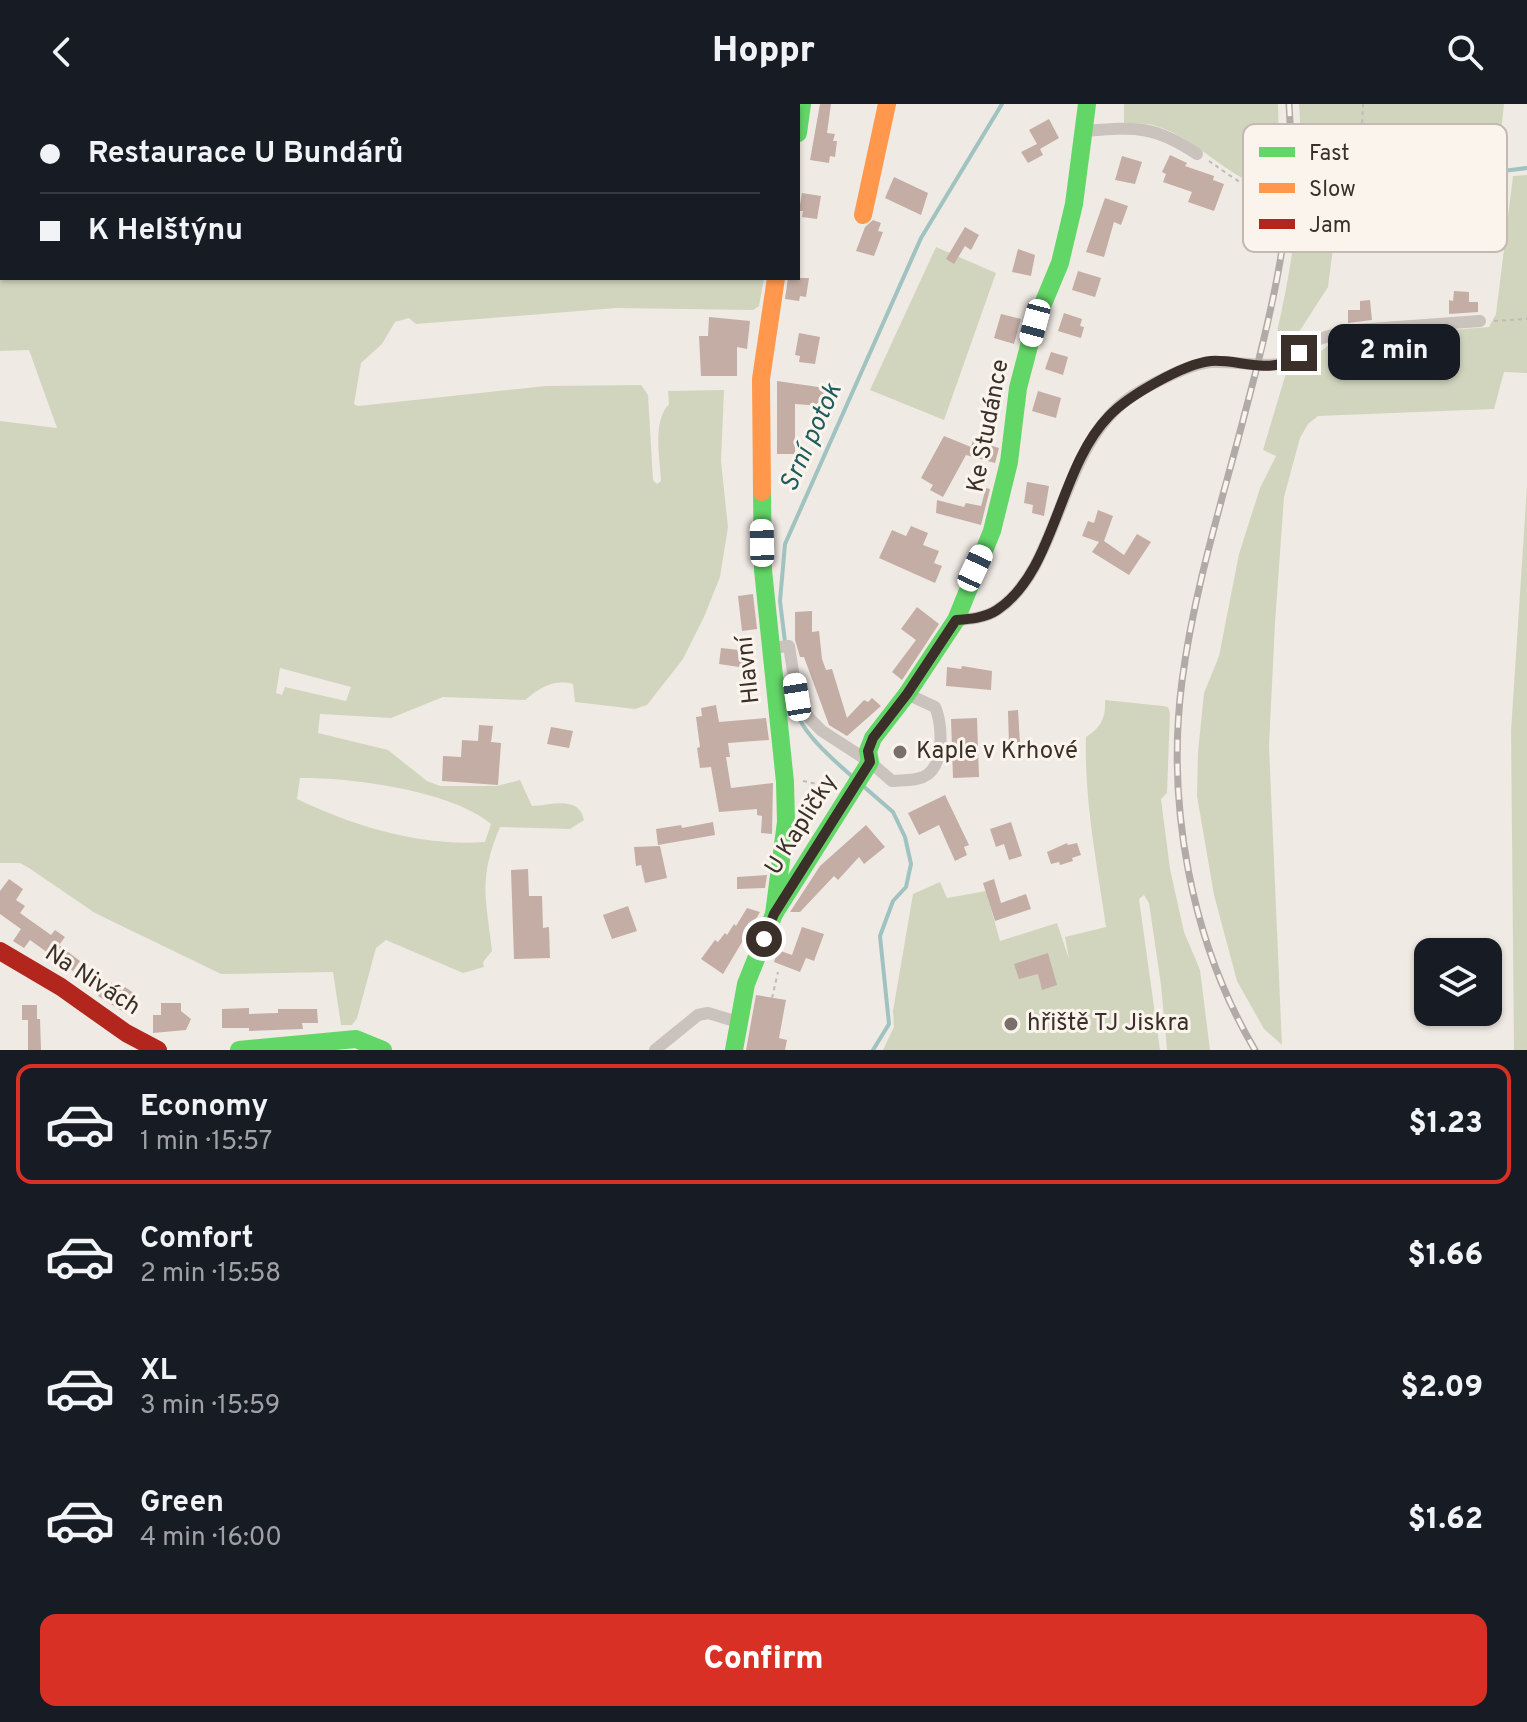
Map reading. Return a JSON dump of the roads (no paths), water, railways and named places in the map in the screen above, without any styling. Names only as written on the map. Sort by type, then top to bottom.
[{"type":"street","points":[[863,215],[887,104]]},
{"type":"street","name":"Ke Studánce","points":[[907,694],[956,620],[992,531],[1009,462],[1018,388],[1035,323],[1060,263],[1074,204],[1087,104]]},
{"type":"street","points":[[1085,131],[1131,127],[1146,129],[1178,141],[1197,154]]},
{"type":"street","name":"Hlavní","points":[[734,1050],[748,978],[774,914],[784,850],[786,803],[779,647],[763,570],[761,379],[776,280]]},
{"type":"street","points":[[956,620],[977,618],[995,611],[1024,585],[1048,538],[1084,452],[1108,417],[1136,395],[1210,361],[1283,364],[1316,340],[1356,330],[1480,321]]},
{"type":"street","name":"U Kapličky","points":[[774,914],[858,778],[873,738],[907,694],[935,707],[938,715],[937,760],[932,772],[921,778],[892,781],[858,778],[809,718],[797,697],[779,647]]},
{"type":"street","name":"Na Nivách","points":[[0,951],[61,987],[126,1033],[158,1050]]},
{"type":"street","points":[[655,1050],[698,1015],[708,1013],[738,1022]]},
{"type":"street","points":[[239,1050],[356,1039],[383,1050]]},
{"type":"waterway","name":"Srní potok","points":[[785,642],[780,601],[785,544],[921,238],[1002,104]]},
{"type":"waterway","points":[[1507,170],[1527,168]]},
{"type":"waterway","name":"Srní potok","points":[[789,687],[804,727],[854,778]]},
{"type":"waterway","name":"Srní potok","points":[[863,786],[893,812],[905,837],[911,864],[906,887],[893,901],[880,936],[889,1024],[873,1050]]},
{"type":"railway","points":[[1289,104],[1290,124]]},
{"type":"railway","points":[[1255,1050],[1214,964],[1188,872],[1181,824],[1178,728],[1182,681],[1194,612],[1265,334],[1282,252]]},
{"type":"place","name":"Kaple v Krhové","points":[[900,752]]},
{"type":"place","name":"hřiště TJ Jiskra","points":[[1011,1024]]}]
